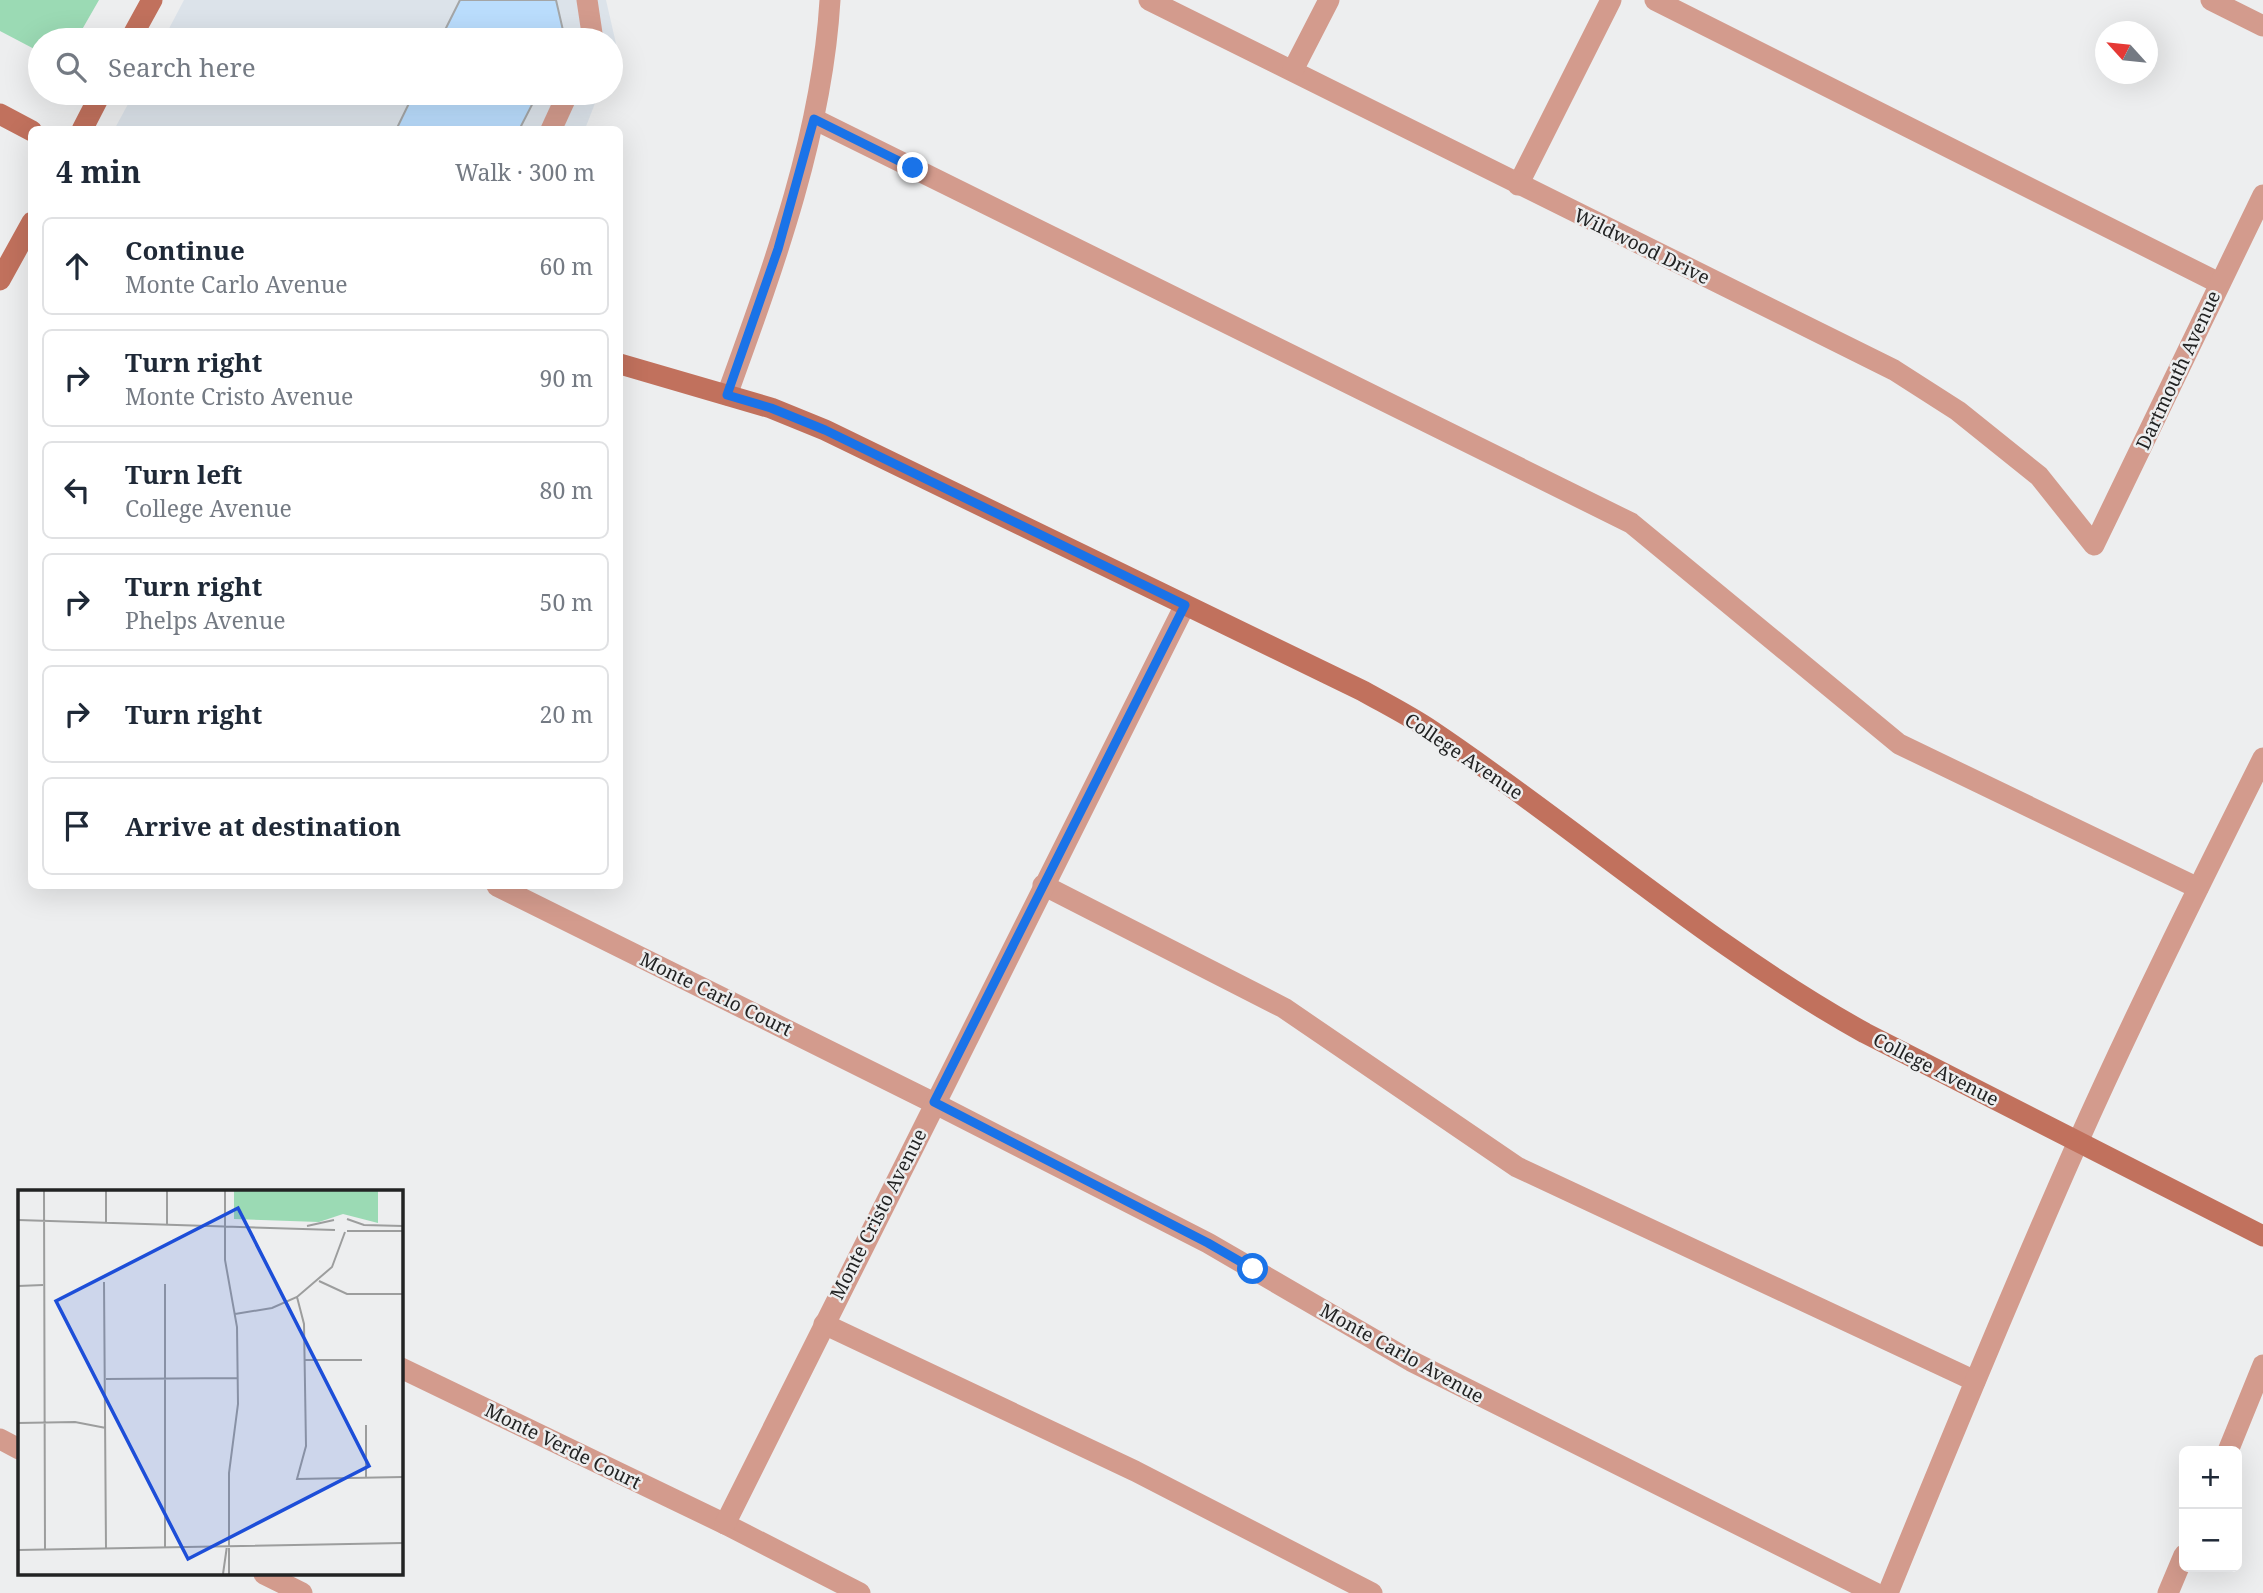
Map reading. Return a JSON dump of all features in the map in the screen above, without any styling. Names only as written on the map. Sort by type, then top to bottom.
[{"type":"street","points":[[137,28],[152,0]]},
{"type":"street","points":[[587,0],[591,28]]},
{"type":"street","points":[[727,395],[778,249],[814,119],[827,50],[830,0]]},
{"type":"street","name":"Wildwood Drive","points":[[1149,0],[1894,370],[1958,411],[2039,476],[2094,545]]},
{"type":"street","points":[[1293,70],[1329,0]]},
{"type":"street","points":[[1518,185],[1611,0]]},
{"type":"street","points":[[1655,0],[2219,283]]},
{"type":"street","points":[[2211,0],[2263,26]]},
{"type":"street","points":[[84,126],[95,105]]},
{"type":"street","points":[[553,126],[562,105]]},
{"type":"street","points":[[0,114],[28,129]]},
{"type":"street","points":[[814,119],[1631,523],[1899,744],[2198,888]]},
{"type":"street","name":"Dartmouth Avenue","points":[[2094,545],[2263,195]]},
{"type":"street","points":[[0,280],[28,229]]},
{"type":"street","name":"College Avenue","points":[[623,366],[771,408],[837,435],[1363,691],[1430,730],[1742,957],[1813,1004],[2263,1236]]},
{"type":"street","name":"Monte Cristo Avenue","points":[[725,1524],[1185,605]]},
{"type":"street","points":[[1888,1593],[1975,1381],[2078,1142],[2198,888],[2263,758]]},
{"type":"street","points":[[1044,885],[1284,1008],[1517,1167],[1975,1381]]},
{"type":"street","name":"Monte Carlo Court","points":[[503,889],[934,1102]]},
{"type":"street","name":"Monte Carlo Avenue","points":[[934,1102],[1208,1243],[1411,1361],[1875,1593]]},
{"type":"street","points":[[824,1324],[1135,1471],[1372,1593]]},
{"type":"street","points":[[2230,1446],[2263,1365]]},
{"type":"street","name":"Monte Verde Court","points":[[402,1368],[725,1524],[860,1593]]},
{"type":"street","points":[[0,1439],[18,1448]]},
{"type":"street","points":[[2168,1593],[2179,1567]]},
{"type":"street","points":[[268,1576],[302,1593]]},
{"type":"shaded area","points":[[184,0],[606,0],[612,28],[169,28]]},
{"type":"shaded area","points":[[128,105],[594,105],[586,126],[116,126]]},
{"type":"green space","points":[[0,0],[99,0],[83,28],[28,28],[28,46],[0,31]]},
{"type":"building","points":[[460,0],[556,0],[562,28],[446,28]]},
{"type":"building","points":[[408,105],[532,105],[521,126],[398,126]]},
{"type":"route","points":[[913,168],[814,119],[778,249],[727,395],[771,408],[908,468],[1185,605],[934,1102],[1208,1243],[1253,1269]]}]
